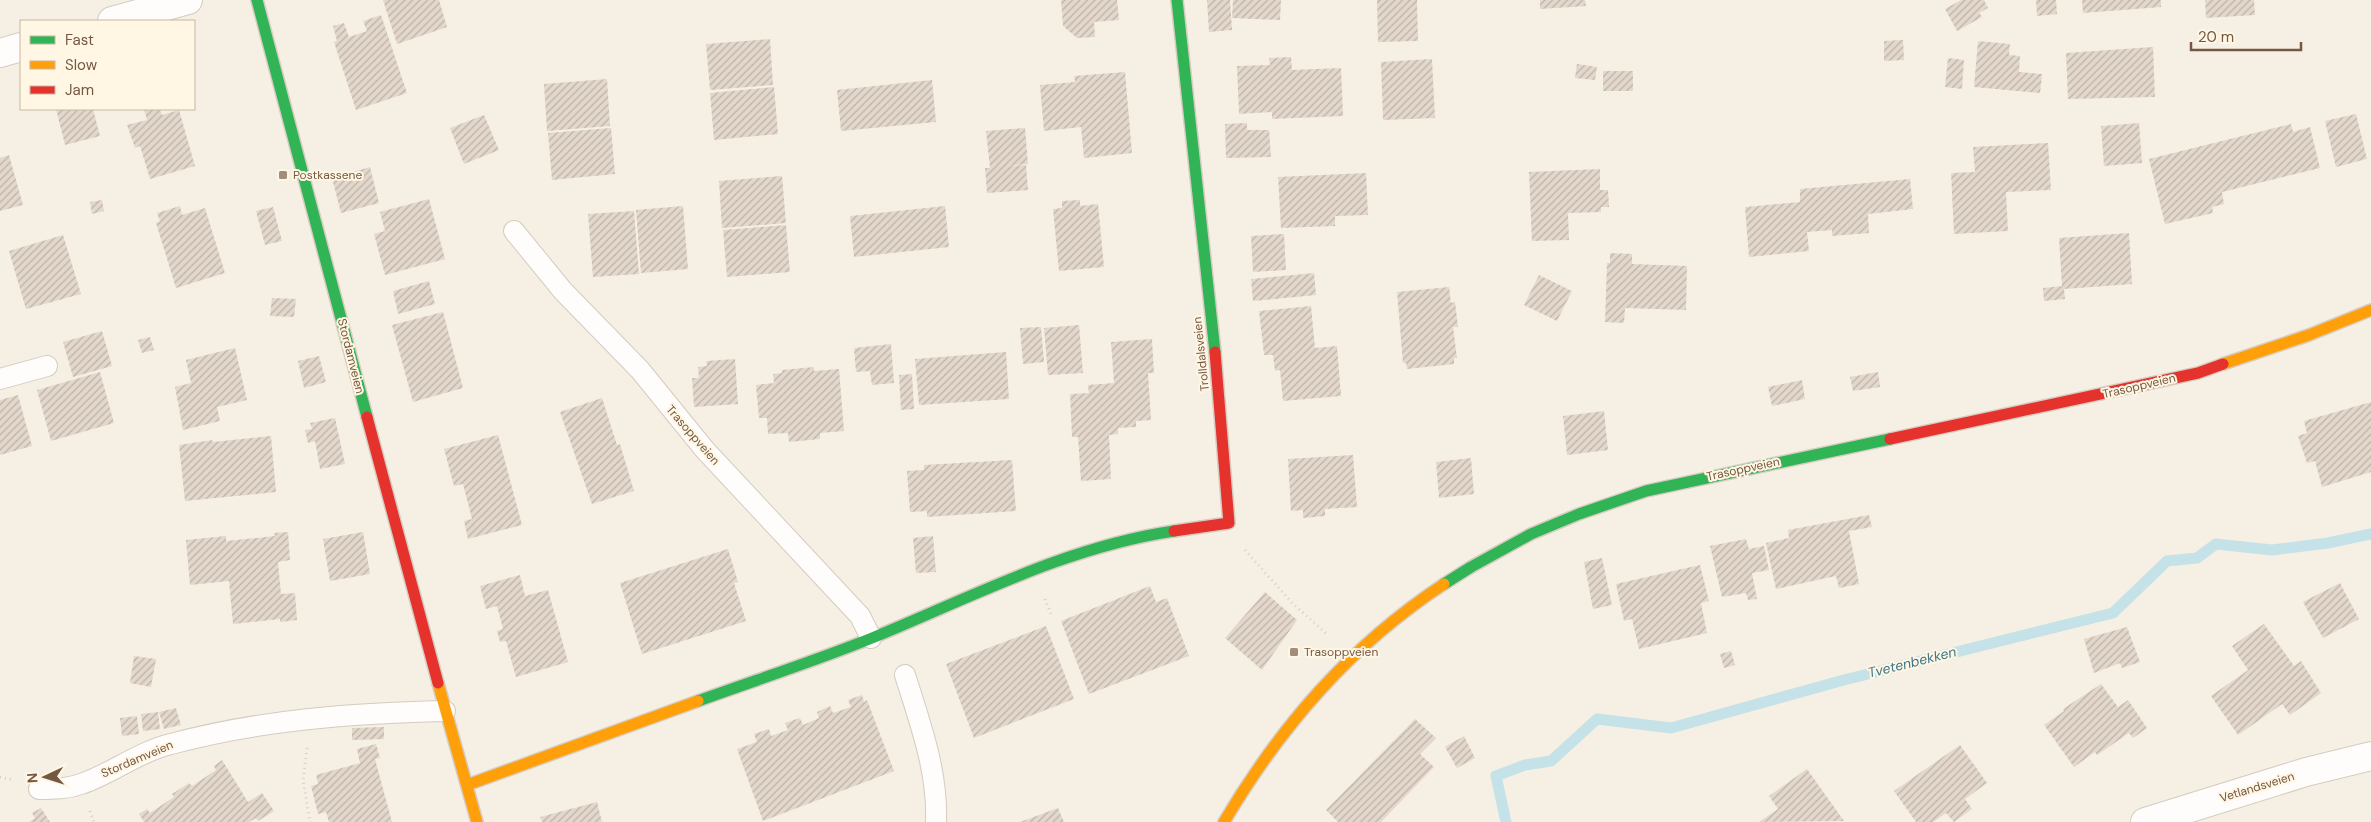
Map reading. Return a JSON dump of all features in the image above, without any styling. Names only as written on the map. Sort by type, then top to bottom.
[{"type":"street","points":[[116,20],[188,0]]},
{"type":"street","name":"Stordamveien","points":[[257,0],[445,711],[477,822]]},
{"type":"street","name":"Trolldalsveien","points":[[1177,0],[1216,363],[1229,523]]},
{"type":"street","points":[[0,53],[20,47]]},
{"type":"street","name":"Trasoppveien","points":[[1224,822],[1254,771],[1289,725],[1352,658],[1409,608],[1470,567],[1516,541],[1603,505],[1646,491],[2198,373],[2300,338],[2371,310]]},
{"type":"street","points":[[467,785],[871,638],[1044,564],[1140,536],[1229,523]]},
{"type":"street","name":"Vetlandsveien","points":[[2145,822],[2306,772],[2371,756]]},
{"type":"lane","name":"Trasoppveien","points":[[514,231],[563,291],[640,370],[669,409],[705,450],[860,616],[871,638]]},
{"type":"lane","points":[[0,379],[47,366]]},
{"type":"lane","points":[[905,675],[929,754],[936,792],[936,822]]},
{"type":"lane","name":"Stordamveien","points":[[39,789],[60,789],[82,784],[129,760],[166,745],[211,733],[394,712],[445,711]]},
{"type":"path","points":[[1229,523],[1244,548],[1267,576],[1293,604],[1352,658]]},
{"type":"path","points":[[310,822],[303,780],[305,755],[312,720]]},
{"type":"building","points":[[383,0],[439,0],[447,27],[397,44]]},
{"type":"building","points":[[1061,0],[1117,0],[1119,20],[1094,22],[1095,37],[1077,38],[1063,26]]},
{"type":"building","points":[[1207,0],[1230,0],[1232,30],[1209,32]]},
{"type":"building","points":[[1233,0],[1281,0],[1280,20],[1232,18]]},
{"type":"building","points":[[1377,0],[1417,0],[1418,41],[1378,42]]},
{"type":"building","points":[[1540,0],[1585,0],[1586,6],[1540,9]]},
{"type":"building","points":[[1961,0],[1984,0],[1988,8],[1979,13],[1982,17],[1957,31],[1945,9]]},
{"type":"building","points":[[2036,0],[2056,0],[2057,14],[2037,16]]},
{"type":"building","points":[[2082,0],[2161,0],[2161,7],[2083,13]]},
{"type":"building","points":[[2205,0],[2254,0],[2255,15],[2206,18]]},
{"type":"building","points":[[381,15],[407,93],[356,110],[334,42],[337,41],[333,26],[344,23],[349,37],[367,31],[363,21]]},
{"type":"building","points":[[770,39],[773,85],[710,90],[706,44]]},
{"type":"building","points":[[1903,40],[1904,60],[1884,61],[1884,41]]},
{"type":"building","points":[[1978,41],[2010,44],[2009,55],[2020,56],[2019,72],[2042,74],[2040,93],[1974,87]]},
{"type":"building","points":[[2153,47],[2155,97],[2068,99],[2066,53]]},
{"type":"building","points":[[1291,57],[1292,70],[1341,68],[1343,116],[1272,119],[1272,112],[1239,114],[1237,66],[1270,65],[1269,58]]},
{"type":"building","points":[[1948,58],[1964,60],[1962,89],[1945,87]]},
{"type":"building","points":[[1432,59],[1435,118],[1383,120],[1381,62]]},
{"type":"building","points":[[1577,64],[1597,67],[1595,80],[1575,78]]},
{"type":"building","points":[[1603,71],[1633,71],[1633,91],[1603,91]]},
{"type":"building","points":[[1125,72],[1132,153],[1084,158],[1081,127],[1044,131],[1040,85],[1075,82],[1074,76]]},
{"type":"building","points":[[607,79],[610,126],[547,131],[544,84]]},
{"type":"building","points":[[932,80],[936,122],[841,131],[837,90]]},
{"type":"building","points":[[774,87],[778,134],[714,140],[710,93]]},
{"type":"building","points":[[56,110],[93,110],[100,136],[65,145]]},
{"type":"building","points":[[144,110],[160,110],[162,115],[179,110],[195,166],[150,179],[140,146],[135,148],[127,125],[147,120]]},
{"type":"building","points":[[2356,114],[2367,159],[2336,167],[2325,121]]},
{"type":"building","points":[[484,115],[499,150],[464,164],[450,128]]},
{"type":"building","points":[[1247,123],[1247,130],[1269,130],[1271,157],[1226,158],[1225,124]]},
{"type":"building","points":[[2139,123],[2142,163],[2104,166],[2101,126]]},
{"type":"building","points":[[2291,124],[2293,132],[2310,127],[2320,168],[2222,192],[2224,204],[2212,207],[2213,213],[2165,224],[2149,159]]},
{"type":"building","points":[[611,128],[615,174],[552,180],[548,133]]},
{"type":"building","points":[[1025,128],[1028,164],[1006,166],[1026,165],[1028,190],[987,193],[985,168],[990,168],[986,131]]},
{"type":"building","points":[[2048,143],[2051,190],[2006,192],[2008,231],[1954,234],[1951,173],[1975,172],[1973,147]]},
{"type":"building","points":[[9,155],[23,205],[0,211],[0,158]]},
{"type":"building","points":[[370,167],[379,203],[341,213],[332,178]]},
{"type":"building","points":[[1600,169],[1600,190],[1608,190],[1609,207],[1601,207],[1601,212],[1568,213],[1569,240],[1532,241],[1529,172]]},
{"type":"building","points":[[1366,173],[1368,215],[1335,216],[1335,226],[1281,228],[1278,177]]},
{"type":"building","points":[[782,176],[786,223],[722,228],[719,181]]},
{"type":"building","points":[[1910,179],[1913,209],[1868,214],[1869,233],[1832,236],[1832,230],[1807,232],[1809,251],[1749,257],[1745,207],[1800,202],[1800,189]]},
{"type":"building","points":[[429,199],[445,259],[385,275],[374,234],[385,231],[380,212]]},
{"type":"building","points":[[102,200],[104,211],[92,214],[90,202]]},
{"type":"building","points":[[1080,200],[1080,206],[1098,204],[1104,267],[1059,271],[1053,209],[1062,208],[1062,201]]},
{"type":"building","points":[[180,206],[182,215],[205,208],[225,273],[176,288],[156,223],[160,221],[157,213]]},
{"type":"building","points":[[683,206],[688,269],[641,273],[636,210]]},
{"type":"building","points":[[945,206],[949,247],[854,257],[850,216]]},
{"type":"building","points":[[273,207],[282,241],[265,245],[256,211]]},
{"type":"building","points":[[634,211],[639,274],[593,277],[588,214]]},
{"type":"building","points":[[786,225],[790,272],[727,277],[723,230]]},
{"type":"building","points":[[2129,233],[2132,284],[2064,289],[2065,299],[2044,301],[2043,288],[2062,286],[2059,238]]},
{"type":"building","points":[[1284,234],[1286,270],[1253,272],[1251,236]]},
{"type":"building","points":[[63,235],[81,294],[26,309],[9,251]]},
{"type":"building","points":[[1610,253],[1632,254],[1632,264],[1687,266],[1686,310],[1625,308],[1624,323],[1605,322],[1607,263],[1610,263]]},
{"type":"building","points":[[1314,273],[1316,295],[1253,301],[1251,279]]},
{"type":"building","points":[[1539,275],[1572,291],[1557,321],[1524,305]]},
{"type":"building","points":[[429,281],[435,304],[398,314],[393,291]]},
{"type":"building","points":[[1449,287],[1451,303],[1455,302],[1458,327],[1453,327],[1457,358],[1454,358],[1454,364],[1407,369],[1406,363],[1403,363],[1397,292]]},
{"type":"building","points":[[272,298],[296,299],[294,317],[270,316]]},
{"type":"building","points":[[1311,306],[1315,348],[1337,346],[1341,396],[1283,401],[1280,370],[1275,371],[1273,355],[1264,355],[1259,311]]},
{"type":"building","points":[[443,312],[463,388],[413,402],[392,325]]},
{"type":"building","points":[[1079,325],[1083,373],[1048,375],[1044,328]]},
{"type":"building","points":[[1041,327],[1044,362],[1023,364],[1020,328]]},
{"type":"building","points":[[102,331],[112,366],[73,377],[63,342]]},
{"type":"building","points":[[150,337],[154,350],[142,353],[138,340]]},
{"type":"building","points":[[1152,339],[1154,373],[1148,373],[1151,420],[1136,421],[1136,427],[1118,428],[1118,434],[1109,435],[1111,479],[1081,481],[1078,437],[1072,437],[1070,394],[1089,393],[1088,385],[1114,383],[1111,342]]},
{"type":"building","points":[[891,344],[894,383],[872,385],[870,371],[856,372],[854,348]]},
{"type":"building","points":[[235,348],[247,400],[217,407],[220,421],[183,430],[175,387],[191,383],[186,360]]},
{"type":"building","points":[[1006,352],[1009,399],[919,405],[915,359]]},
{"type":"building","points":[[319,356],[326,382],[304,388],[298,361]]},
{"type":"building","points":[[735,359],[738,404],[694,407],[692,378],[699,378],[698,367],[707,366],[706,361]]},
{"type":"building","points":[[814,367],[814,371],[839,369],[844,431],[820,433],[820,439],[789,442],[788,433],[768,434],[767,418],[759,418],[756,385],[774,383],[773,374],[782,373],[782,370]]},
{"type":"building","points":[[100,372],[114,423],[51,441],[37,390]]},
{"type":"building","points":[[1878,372],[1880,387],[1853,391],[1850,377]]},
{"type":"building","points":[[912,374],[914,409],[901,410],[899,375]]},
{"type":"building","points":[[1802,380],[1805,399],[1772,406],[1768,387]]},
{"type":"building","points":[[18,395],[32,446],[0,455],[0,400]]},
{"type":"building","points":[[602,398],[617,445],[620,444],[634,491],[592,504],[560,412]]},
{"type":"building","points":[[2371,402],[2371,472],[2322,487],[2315,461],[2307,463],[2298,436],[2307,433],[2304,421]]},
{"type":"building","points":[[1604,411],[1608,450],[1567,455],[1563,416]]},
{"type":"building","points":[[335,418],[345,464],[320,469],[315,441],[308,443],[305,430],[312,429],[310,423]]},
{"type":"building","points":[[498,435],[522,525],[468,539],[464,521],[472,519],[463,484],[454,486],[444,449]]},
{"type":"building","points":[[271,436],[276,492],[185,501],[179,445],[212,440],[213,442]]},
{"type":"building","points":[[1353,455],[1357,507],[1325,509],[1325,516],[1303,518],[1303,510],[1291,511],[1288,459]]},
{"type":"building","points":[[1471,458],[1474,494],[1439,498],[1436,462]]},
{"type":"building","points":[[1012,460],[1016,511],[927,517],[927,511],[910,512],[907,471],[924,470],[924,465]]},
{"type":"building","points":[[1869,515],[1872,527],[1849,531],[1859,584],[1839,588],[1836,576],[1776,589],[1766,543],[1789,538],[1788,530]]},
{"type":"building","points":[[288,532],[290,560],[278,562],[281,594],[295,593],[297,620],[280,622],[280,619],[233,624],[229,581],[190,585],[186,540],[226,536],[226,541],[275,536],[274,533]]},
{"type":"building","points":[[363,532],[370,574],[330,581],[323,539]]},
{"type":"building","points":[[933,536],[936,572],[916,573],[913,538]]},
{"type":"building","points":[[1746,539],[1749,549],[1764,546],[1769,570],[1752,573],[1757,599],[1748,600],[1746,593],[1722,597],[1710,546]]},
{"type":"building","points":[[728,549],[738,582],[734,583],[746,621],[642,654],[620,583]]},
{"type":"building","points":[[1602,558],[1612,605],[1593,609],[1584,562]]},
{"type":"building","points":[[1700,565],[1709,601],[1701,603],[1707,633],[1639,649],[1632,619],[1624,621],[1616,584]]},
{"type":"building","points":[[520,575],[525,596],[548,590],[568,662],[516,677],[506,641],[500,642],[497,631],[503,629],[497,606],[486,609],[480,586]]},
{"type":"building","points":[[2340,583],[2359,619],[2323,638],[2303,602]]},
{"type":"building","points":[[1150,586],[1156,602],[1167,598],[1189,656],[1089,694],[1061,621]]},
{"type":"building","points":[[1265,592],[1297,620],[1262,670],[1225,638]]},
{"type":"building","points":[[2264,624],[2294,666],[2301,661],[2321,693],[2290,715],[2282,704],[2238,735],[2211,696],[2248,670],[2232,646]]},
{"type":"building","points":[[1046,626],[1074,699],[974,738],[946,664]]},
{"type":"building","points":[[2127,627],[2140,662],[2122,668],[2120,663],[2094,673],[2084,639]]},
{"type":"building","points":[[1731,651],[1735,665],[1724,668],[1720,654]]},
{"type":"building","points":[[134,656],[156,659],[151,687],[130,683]]},
{"type":"building","points":[[2101,684],[2118,707],[2128,700],[2147,728],[2133,738],[2129,733],[2097,755],[2095,752],[2074,767],[2044,725],[2064,711],[2063,709]]},
{"type":"building","points":[[862,695],[864,702],[867,700],[894,771],[763,821],[737,749],[757,742],[754,734],[769,729],[771,736],[788,730],[785,723],[800,718],[803,725],[819,718],[817,712],[830,706],[833,713],[851,707],[848,700]]},
{"type":"building","points":[[176,708],[181,725],[164,729],[159,712]]},
{"type":"building","points":[[158,712],[160,729],[143,731],[141,714]]},
{"type":"building","points":[[137,716],[139,734],[122,736],[120,718]]},
{"type":"building","points":[[1415,719],[1436,738],[1420,754],[1434,767],[1381,822],[1338,822],[1326,810]]},
{"type":"building","points":[[384,727],[384,739],[352,740],[352,728]]},
{"type":"building","points":[[1464,736],[1475,758],[1457,768],[1445,747]]},
{"type":"building","points":[[376,744],[380,758],[375,759],[392,822],[329,822],[326,812],[318,814],[311,786],[318,784],[316,775],[360,763],[357,749]]},
{"type":"building","points":[[1960,745],[1987,783],[1965,799],[1972,809],[1954,822],[1946,813],[1933,822],[1916,822],[1894,791]]},
{"type":"building","points":[[222,760],[248,802],[262,793],[274,811],[258,821],[256,818],[249,822],[144,822],[139,814],[147,809],[150,813],[174,797],[172,794],[189,783],[192,786],[216,770],[214,766]]},
{"type":"building","points":[[1807,769],[1844,821],[1759,822],[1778,809],[1769,796]]},
{"type":"building","points":[[597,802],[602,822],[542,822],[540,817]]},
{"type":"building","points":[[41,808],[50,822],[29,822],[35,818],[32,813]]},
{"type":"building","points":[[1058,808],[1064,822],[1020,822]]},
{"type":"waterway","name":"Tvetenbekken","points":[[1506,822],[1496,776],[1525,765],[1551,761],[1597,719],[1671,728],[1844,680],[2113,613],[2167,561],[2197,558],[2216,544],[2272,550],[2328,543],[2371,534]]},
{"type":"traffic: fast","points":[[257,0],[367,417]]},
{"type":"traffic: fast","points":[[1177,0],[1215,352]]},
{"type":"traffic: fast","points":[[1444,584],[1531,534],[1579,514],[1646,491],[1890,439]]},
{"type":"traffic: fast","points":[[698,701],[851,646],[1057,561],[1095,549],[1174,531]]},
{"type":"traffic: slow","points":[[2223,364],[2309,335],[2371,310]]},
{"type":"traffic: slow","points":[[1224,822],[1269,753],[1320,690],[1378,634],[1444,584]]},
{"type":"traffic: slow","points":[[438,683],[477,822]]},
{"type":"traffic: slow","points":[[467,785],[698,701]]},
{"type":"traffic: jam","points":[[1174,531],[1229,523],[1215,352]]},
{"type":"traffic: jam","points":[[1890,439],[2198,373],[2223,364]]},
{"type":"traffic: jam","points":[[367,417],[438,683]]},
{"type":"place","name":"Postkassene","points":[[283,175]]},
{"type":"place","name":"Trasoppveien","points":[[1294,652]]}]
